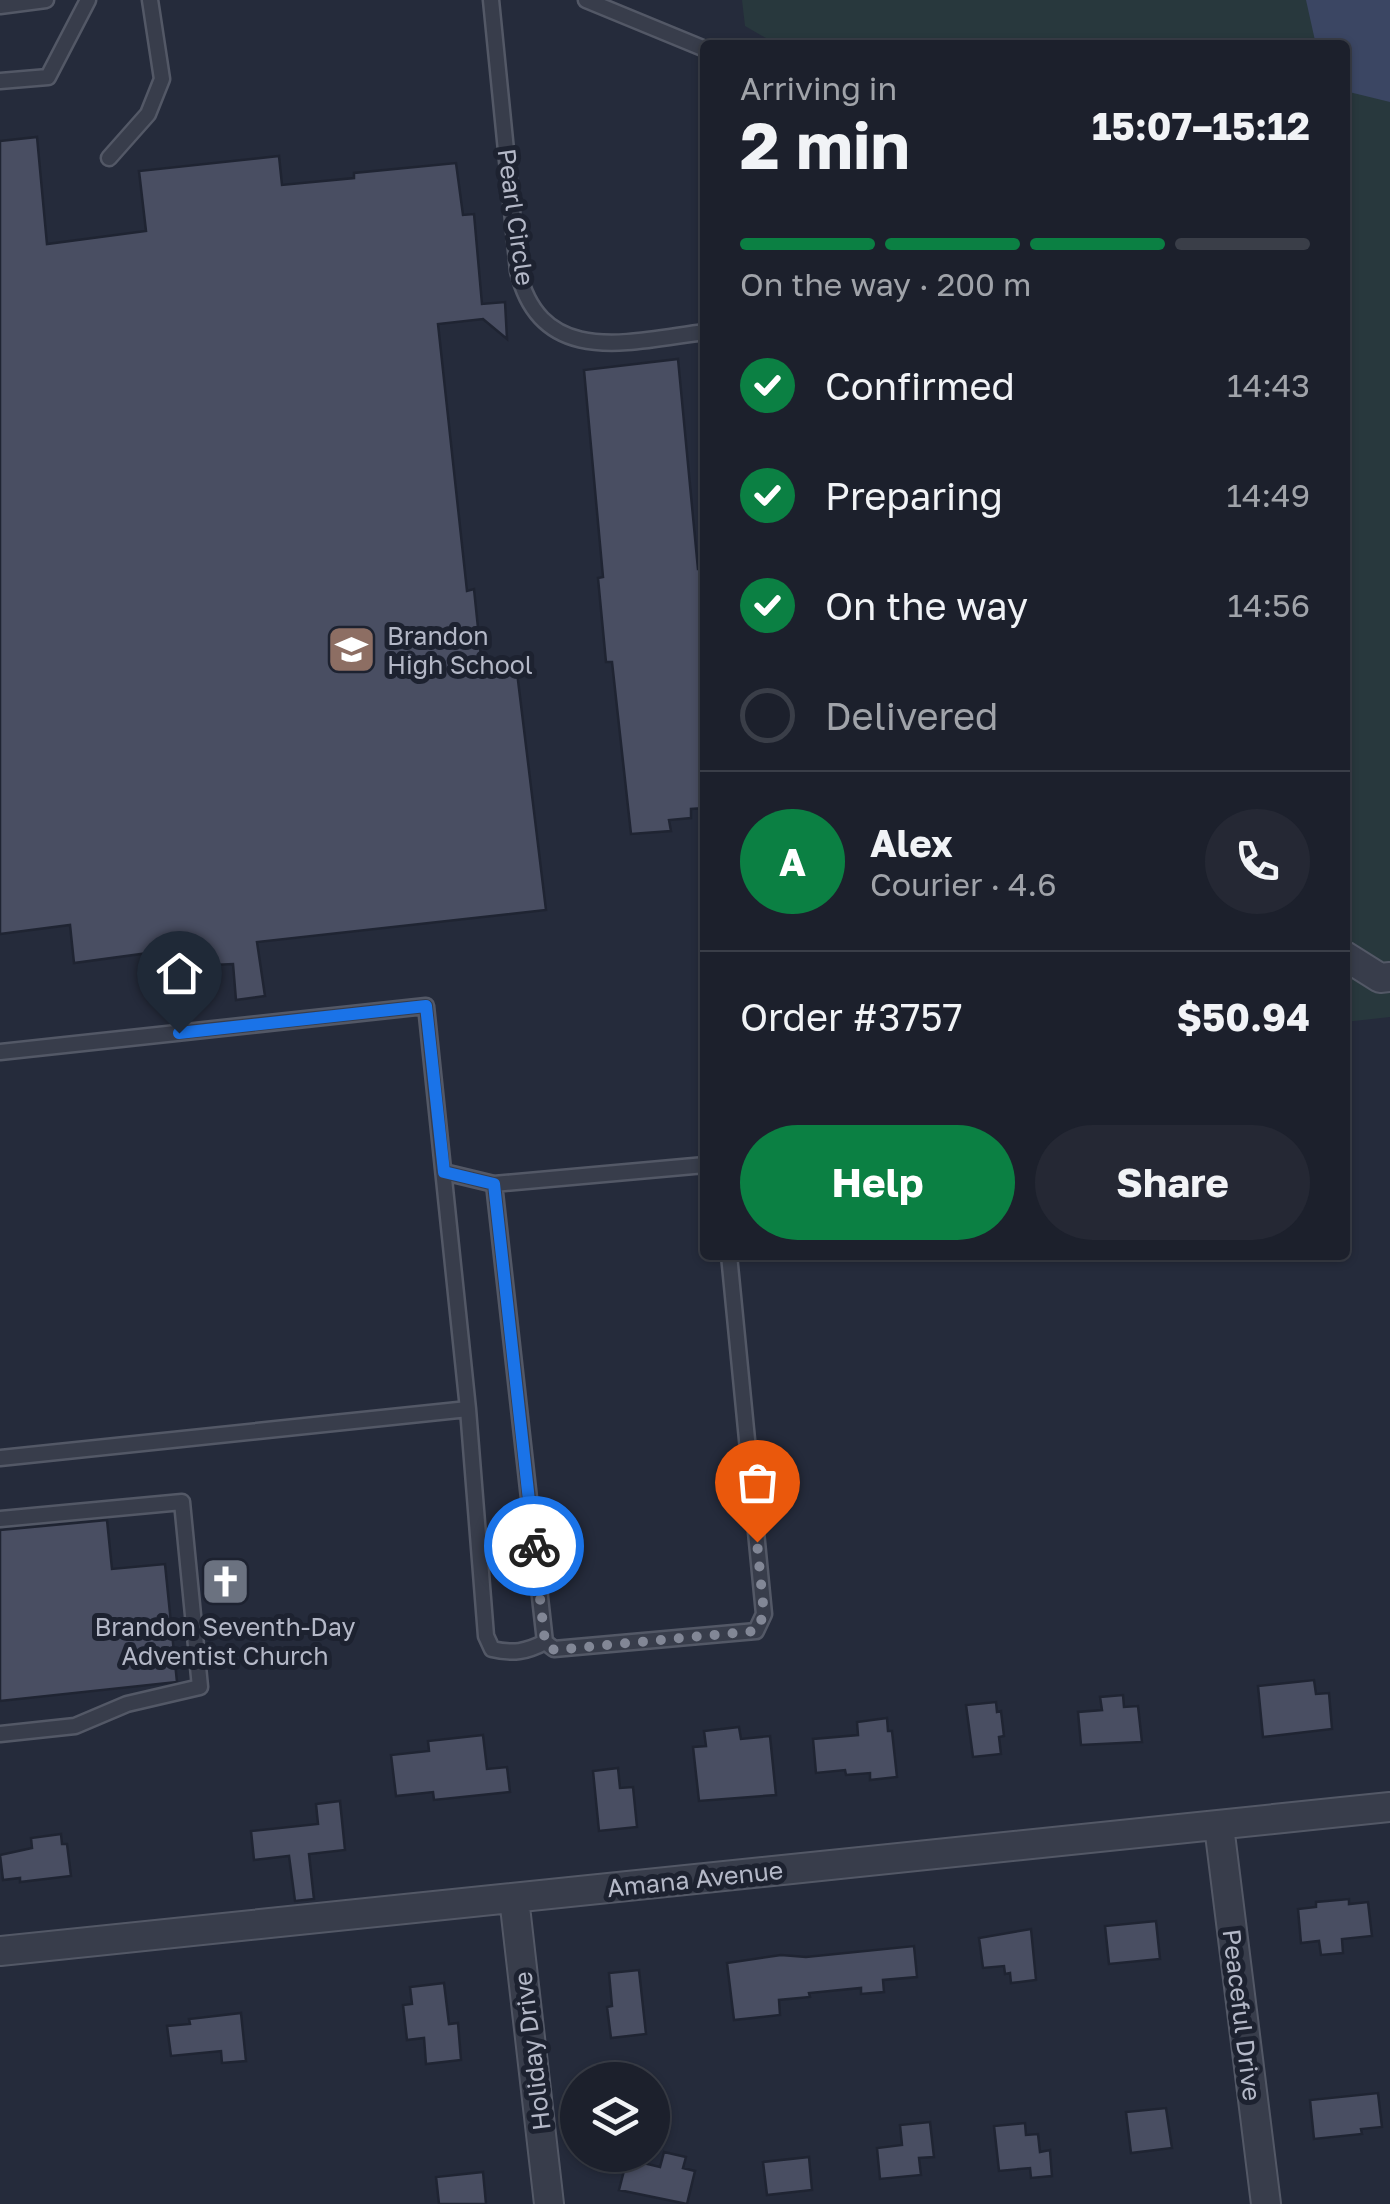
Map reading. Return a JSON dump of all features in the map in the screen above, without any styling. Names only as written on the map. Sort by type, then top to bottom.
[{"type":"street","points":[[1350,959],[1380,978],[1390,977]]},
{"type":"street","name":"Amana Avenue","points":[[0,1951],[1390,1807]]},
{"type":"street","name":"Peaceful Drive","points":[[1219,1826],[1266,2204]]},
{"type":"street","name":"Holiday Drive","points":[[514,1898],[550,2204]]},
{"type":"lane","points":[[0,6],[46,0]]},
{"type":"lane","points":[[0,81],[48,77],[88,0]]},
{"type":"lane","points":[[109,158],[148,114],[162,79],[150,0]]},
{"type":"lane","name":"Pearl Circle","points":[[492,0],[518,272],[532,306],[557,332],[598,344],[700,333]]},
{"type":"lane","points":[[586,0],[700,48]]},
{"type":"lane","points":[[0,1052],[426,1006],[468,1409],[486,1636],[492,1649],[509,1653],[545,1642]]},
{"type":"lane","points":[[444,1172],[494,1184],[700,1165]]},
{"type":"lane","points":[[494,1184],[545,1642],[554,1650],[756,1631],[764,1614],[729,1260]]},
{"type":"lane","points":[[0,1458],[468,1409]]},
{"type":"lane","points":[[0,1519],[182,1502],[200,1687],[126,1704],[75,1726],[0,1734]]},
{"type":"shaded area","points":[[742,0],[1390,0],[1390,1017],[1350,1021],[1350,40],[769,40],[745,26]]},
{"type":"water","points":[[1306,0],[1390,0],[1390,102],[1350,92],[1350,40],[1315,40]]},
{"type":"building","points":[[37,137],[47,244],[146,231],[139,171],[279,156],[282,185],[456,163],[463,215],[474,214],[482,304],[505,302],[507,339],[483,319],[438,324],[467,591],[474,589],[483,676],[517,672],[546,910],[257,942],[265,996],[236,1000],[233,964],[212,965],[208,945],[74,963],[70,925],[0,934],[0,141]]},
{"type":"building","points":[[678,359],[700,569],[700,808],[691,809],[691,818],[669,820],[671,831],[631,834],[612,662],[606,662],[598,578],[603,577],[584,370]]},
{"type":"building","points":[[107,1520],[112,1569],[165,1564],[177,1682],[0,1701],[0,1530]]},
{"type":"building","points":[[1314,1680],[1316,1694],[1329,1693],[1332,1729],[1263,1737],[1258,1686]]},
{"type":"building","points":[[1123,1695],[1124,1707],[1138,1706],[1142,1742],[1081,1745],[1078,1712],[1102,1710],[1100,1697]]},
{"type":"building","points":[[996,1702],[1004,1736],[999,1737],[1001,1754],[973,1757],[966,1705]]},
{"type":"building","points":[[887,1718],[897,1777],[870,1780],[870,1773],[846,1775],[845,1770],[816,1773],[813,1739],[858,1735],[857,1722]]},
{"type":"building","points":[[739,1727],[741,1739],[770,1736],[776,1795],[699,1801],[693,1747],[706,1746],[704,1731]]},
{"type":"building","points":[[483,1735],[487,1769],[507,1767],[510,1792],[434,1800],[433,1792],[396,1796],[391,1755],[429,1751],[428,1741]]},
{"type":"building","points":[[618,1768],[620,1788],[633,1787],[637,1827],[599,1831],[593,1771]]},
{"type":"building","points":[[340,1801],[345,1850],[309,1854],[314,1899],[295,1901],[289,1856],[254,1860],[251,1831],[318,1824],[316,1804]]},
{"type":"building","points":[[61,1834],[62,1844],[67,1844],[71,1876],[3,1880],[0,1855],[32,1848],[31,1838]]},
{"type":"building","points":[[1349,1899],[1349,1904],[1368,1902],[1372,1936],[1342,1939],[1343,1953],[1321,1955],[1319,1941],[1301,1943],[1298,1909],[1316,1907],[1316,1902]]},
{"type":"building","points":[[1156,1921],[1160,1959],[1109,1964],[1105,1926]]},
{"type":"building","points":[[1031,1929],[1036,1980],[1011,1983],[1004,1966],[983,1968],[979,1938]]},
{"type":"building","points":[[914,1946],[917,1977],[883,1980],[884,1992],[861,1994],[861,1988],[809,1993],[810,1997],[779,2000],[780,2015],[734,2020],[727,1963],[781,1955],[806,1957]]},
{"type":"building","points":[[639,1970],[646,2034],[611,2038],[607,2007],[612,2006],[609,1973]]},
{"type":"building","points":[[444,1983],[449,2024],[458,2023],[461,2060],[426,2064],[424,2038],[407,2040],[403,2005],[412,2004],[410,1987]]},
{"type":"building","points":[[241,2013],[246,2061],[222,2063],[221,2051],[171,2056],[167,2026],[190,2024],[189,2019]]},
{"type":"building","points":[[1378,2093],[1382,2127],[1361,2129],[1362,2134],[1314,2139],[1310,2100]]},
{"type":"building","points":[[1166,2108],[1172,2148],[1131,2153],[1126,2112]]},
{"type":"building","points":[[930,2122],[934,2157],[919,2158],[921,2175],[880,2179],[877,2148],[902,2145],[900,2125]]},
{"type":"building","points":[[1025,2123],[1026,2135],[1038,2134],[1040,2152],[1050,2150],[1052,2176],[1031,2178],[1030,2168],[999,2171],[994,2126]]},
{"type":"building","points":[[670,2153],[686,2157],[683,2168],[695,2171],[687,2204],[619,2190],[624,2172],[670,2172]]},
{"type":"building","points":[[809,2157],[812,2190],[767,2195],[763,2162]]},
{"type":"building","points":[[483,2172],[486,2204],[439,2204],[436,2177]]},
{"type":"way so far","points":[[534,1546],[545,1642],[554,1650],[756,1631],[764,1614],[757,1542]]},
{"type":"place","name":"Brandon High School","points":[[352,650]]},
{"type":"place","name":"Brandon Seventh-Day Adventist Church","points":[[225,1581]]},
{"type":"route","points":[[179,1033],[426,1006],[444,1172],[494,1184],[534,1546]]}]
